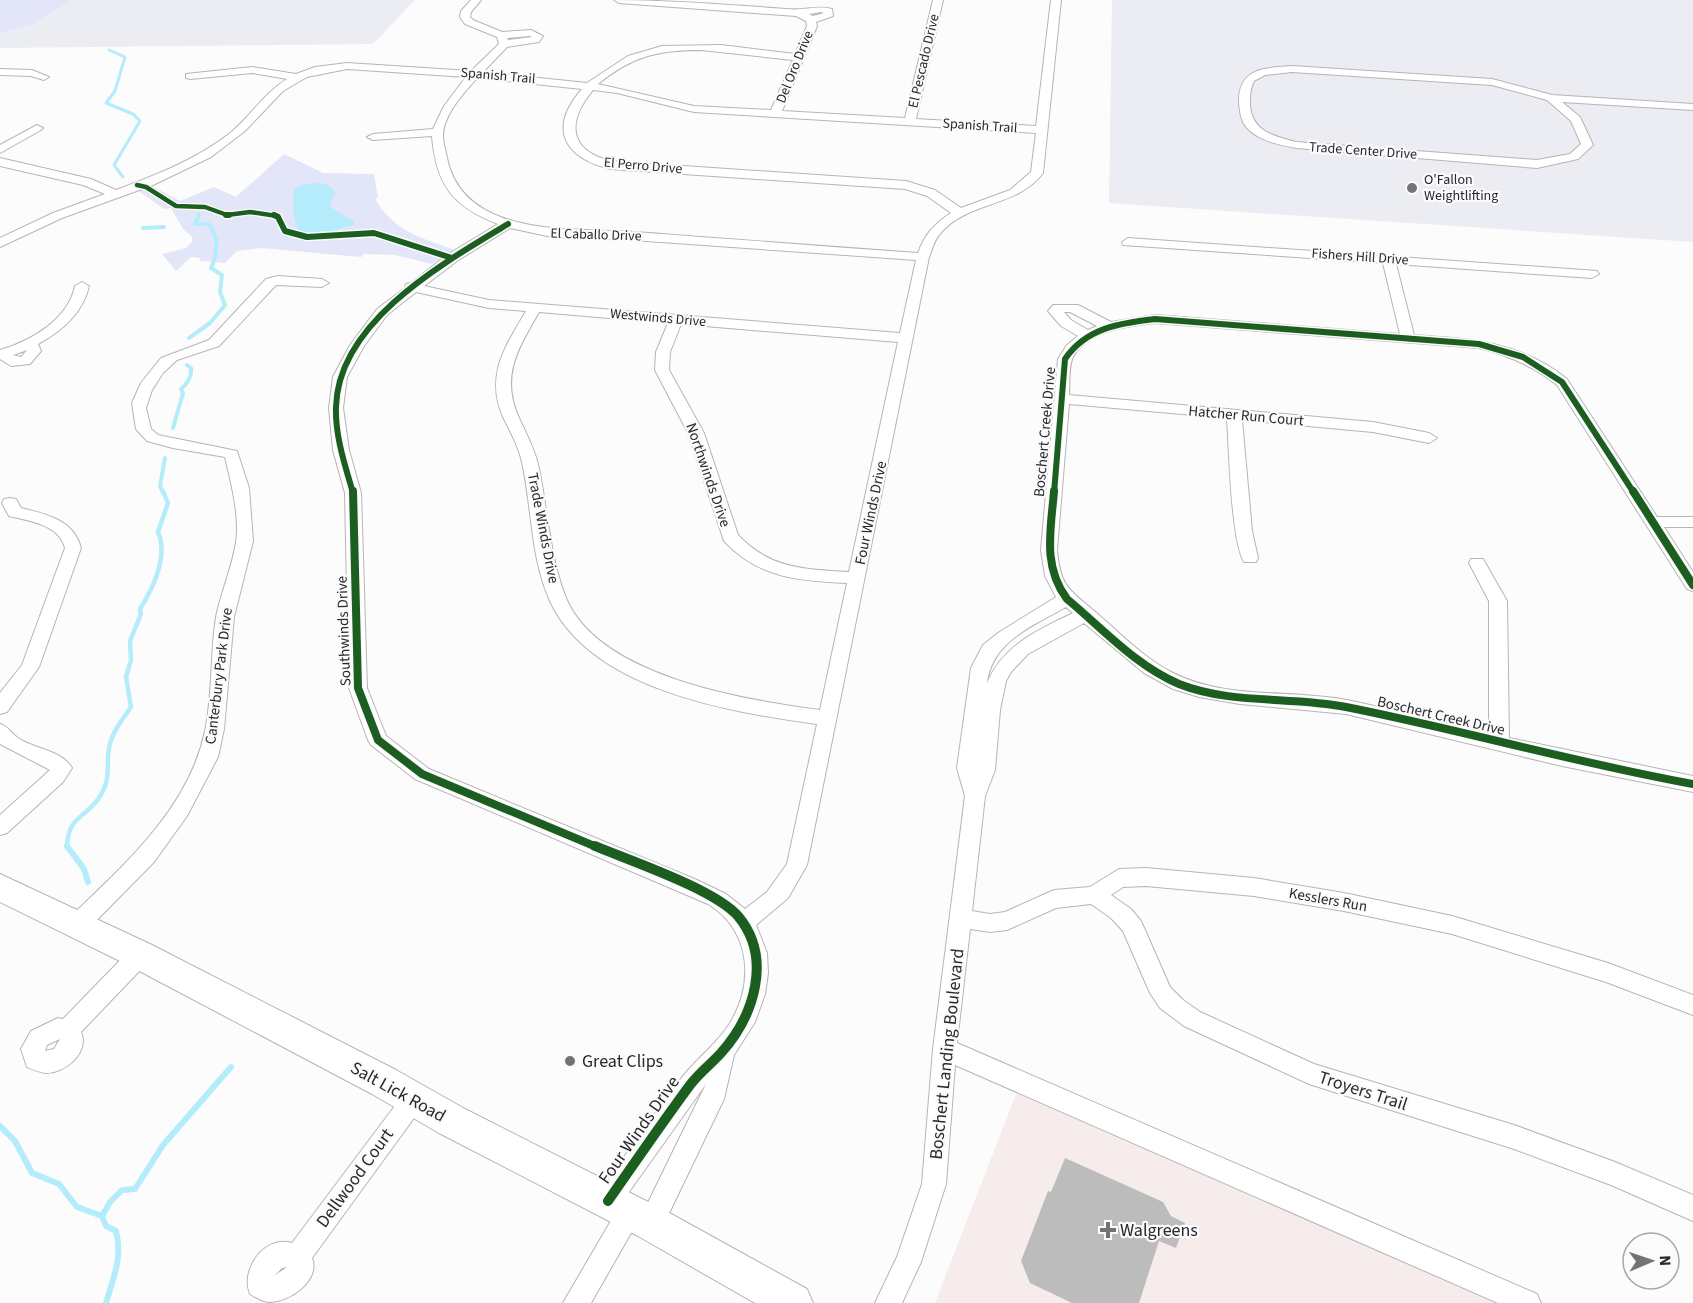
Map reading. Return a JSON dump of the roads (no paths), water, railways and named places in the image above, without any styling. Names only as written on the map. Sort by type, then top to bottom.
[{"type":"main road","name":"Salt Lick Road","points":[[0,887],[76,926],[140,955],[629,1212],[793,1303]]},
{"type":"street","points":[[373,137],[437,132],[447,111],[503,40],[469,22],[465,17],[466,11],[476,0]]},
{"type":"street","name":"Del Oro Drive","points":[[620,0],[798,13],[814,10],[829,11],[830,14],[811,20],[798,13]]},
{"type":"street","name":"El Pescado Drive","points":[[910,122],[938,0]]},
{"type":"street","name":"Four Winds Drive","points":[[629,1212],[695,1078],[723,1052],[743,1023],[756,990],[758,962],[755,948],[742,922],[785,889],[797,865],[923,257],[932,235],[959,213],[1017,190],[1033,179],[1037,173],[1056,0]]},
{"type":"street","name":"Del Oro Drive","points":[[775,114],[812,26],[811,20]]},
{"type":"street","name":"El Perro Drive","points":[[798,57],[709,49],[659,49],[646,52],[613,67],[591,86],[572,112],[570,130],[573,145],[579,154],[610,165],[888,182],[931,193],[959,213]]},
{"type":"street","name":"Spanish Trail","points":[[2,240],[181,168],[234,135],[265,103],[297,77],[317,70],[346,66],[475,73],[591,86],[642,95],[694,109],[1041,130]]},
{"type":"street","name":"Trade Center Drive","points":[[1583,115],[1587,145],[1583,151],[1562,160],[1537,164],[1320,149],[1274,139],[1252,127],[1246,116],[1243,94],[1247,81],[1256,75],[1292,69],[1492,82],[1551,98],[1693,107]]},
{"type":"street","points":[[190,76],[252,70],[297,77]]},
{"type":"street","points":[[0,72],[32,73],[44,77]]},
{"type":"street","name":"Trade Center Drive","points":[[1551,98],[1583,115]]},
{"type":"street","name":"Trade Center Drive","points":[[1583,115],[1594,107],[1615,103]]},
{"type":"street","points":[[0,150],[36,128]]},
{"type":"street","name":"El Caballo Drive","points":[[437,132],[446,180],[456,197],[479,212],[508,224],[545,233],[610,234],[923,257]]},
{"type":"street","points":[[0,162],[87,182],[115,194]]},
{"type":"street","name":"Southwinds Drive","points":[[508,224],[452,258],[382,312],[357,345],[340,376],[336,408],[341,450],[353,493],[358,688],[378,740],[422,774],[690,886],[720,901],[742,922]]},
{"type":"street","name":"Fishers Hill Drive","points":[[1128,242],[1592,274]]},
{"type":"street","points":[[1388,259],[1408,338]]},
{"type":"street","name":"Canterbury Park Drive","points":[[76,926],[147,856],[180,810],[208,756],[215,729],[225,617],[244,541],[241,488],[232,454],[217,448],[152,439],[144,433],[139,405],[142,391],[167,360],[207,348],[214,343],[271,282],[278,280],[322,284]]},
{"type":"street","points":[[2,355],[11,362],[26,361],[34,351],[31,343],[50,331],[73,309],[82,295],[82,286]]},
{"type":"street","name":"Westwinds Drive","points":[[411,288],[489,304],[907,338]]},
{"type":"street","name":"Trade Winds Drive","points":[[535,308],[510,354],[503,374],[503,388],[505,403],[529,454],[543,545],[556,592],[567,616],[587,639],[629,669],[698,694],[770,712],[826,718]]},
{"type":"street","points":[[1087,336],[1066,323],[1055,311],[1073,308],[1108,327]]},
{"type":"street","name":"Northwinds Drive","points":[[676,319],[663,352],[662,370],[696,433],[730,537],[741,551],[755,562],[778,570],[857,578]]},
{"type":"street","name":"Boschert Creek Drive","points":[[1693,585],[1562,382],[1540,365],[1498,348],[1479,344],[1155,319],[1108,327],[1087,336],[1077,342],[1065,358],[1049,550],[1050,567],[1056,585],[1067,599],[1160,674],[1194,689],[1344,707],[1499,744],[1693,784]]},
{"type":"street","name":"Hatcher Run Court","points":[[1062,399],[1373,427],[1429,438]]},
{"type":"street","points":[[1234,415],[1244,531],[1250,558]]},
{"type":"street","points":[[0,707],[30,667],[73,548],[72,539],[66,531],[39,518],[15,512],[10,503]]},
{"type":"street","points":[[1652,522],[1693,522]]},
{"type":"street","points":[[1477,563],[1498,601],[1499,744]]},
{"type":"street","name":"Boschert Landing Boulevard","points":[[975,796],[967,768],[980,668],[989,650],[1004,637],[1022,624],[1067,599]]},
{"type":"street","name":"Boschert Landing Boulevard","points":[[888,1303],[908,1262],[934,1184],[945,1049],[975,796],[984,771],[993,692],[1002,670],[1024,647],[1087,614]]},
{"type":"street","points":[[0,731],[5,740],[55,762],[62,768],[56,777],[0,827]]},
{"type":"street","name":"Kesslers Run","points":[[1094,896],[1119,878],[1146,877],[1254,887],[1344,902],[1452,925],[1522,945],[1608,973],[1693,1005]]},
{"type":"street","points":[[961,919],[990,923],[1007,921],[1054,899],[1094,896]]},
{"type":"street","name":"Troyers Trail","points":[[1094,896],[1123,914],[1131,924],[1140,939],[1151,973],[1162,996],[1173,1008],[1192,1019],[1309,1073],[1514,1137],[1615,1174],[1693,1208]]},
{"type":"street","points":[[68,1030],[140,955]]},
{"type":"street","points":[[945,1049],[1528,1303]]},
{"type":"street","name":"Four Winds Drive","points":[[629,1212],[716,1091],[723,1052]]},
{"type":"street","name":"Dellwood Court","points":[[297,1257],[414,1099]]},
{"type":"street","points":[[576,1303],[629,1212]]},
{"type":"water","points":[[326,184],[334,190],[335,194],[329,206],[353,221],[354,225],[328,232],[300,232],[294,212],[294,190],[301,185]]},
{"type":"waterway","points":[[109,50],[125,57],[115,91],[106,103],[133,114],[140,121],[114,165],[123,177]]},
{"type":"waterway","points":[[189,338],[210,323],[225,305],[220,292],[222,275],[211,268],[215,257],[216,239],[208,224],[195,224],[199,215]]},
{"type":"waterway","points":[[143,228],[164,227]]},
{"type":"waterway","points":[[173,428],[183,393],[181,389],[188,382],[191,374],[191,368],[187,365]]},
{"type":"waterway","points":[[163,493],[160,486],[165,458]]},
{"type":"waterway","points":[[67,846],[68,837],[75,822],[97,801],[105,787],[110,742],[131,707],[126,677],[131,660],[130,641],[141,614],[140,609],[150,592],[161,562],[162,552],[158,532],[168,503],[163,491]]},
{"type":"waterway","points":[[67,846],[84,869],[88,882]]},
{"type":"waterway","points":[[102,1216],[110,1202],[122,1190],[135,1189],[163,1145],[231,1067]]},
{"type":"waterway","points":[[0,1126],[15,1141],[32,1173],[59,1184],[77,1207],[102,1216]]},
{"type":"waterway","points":[[102,1216],[106,1226],[116,1231],[118,1241],[118,1259],[106,1303]]},
{"type":"place","name":"O'Fallon Weightlifting","points":[[1412,188]]},
{"type":"place","name":"Great Clips","points":[[570,1061]]},
{"type":"place","name":"Walgreens","points":[[1108,1230]]}]
